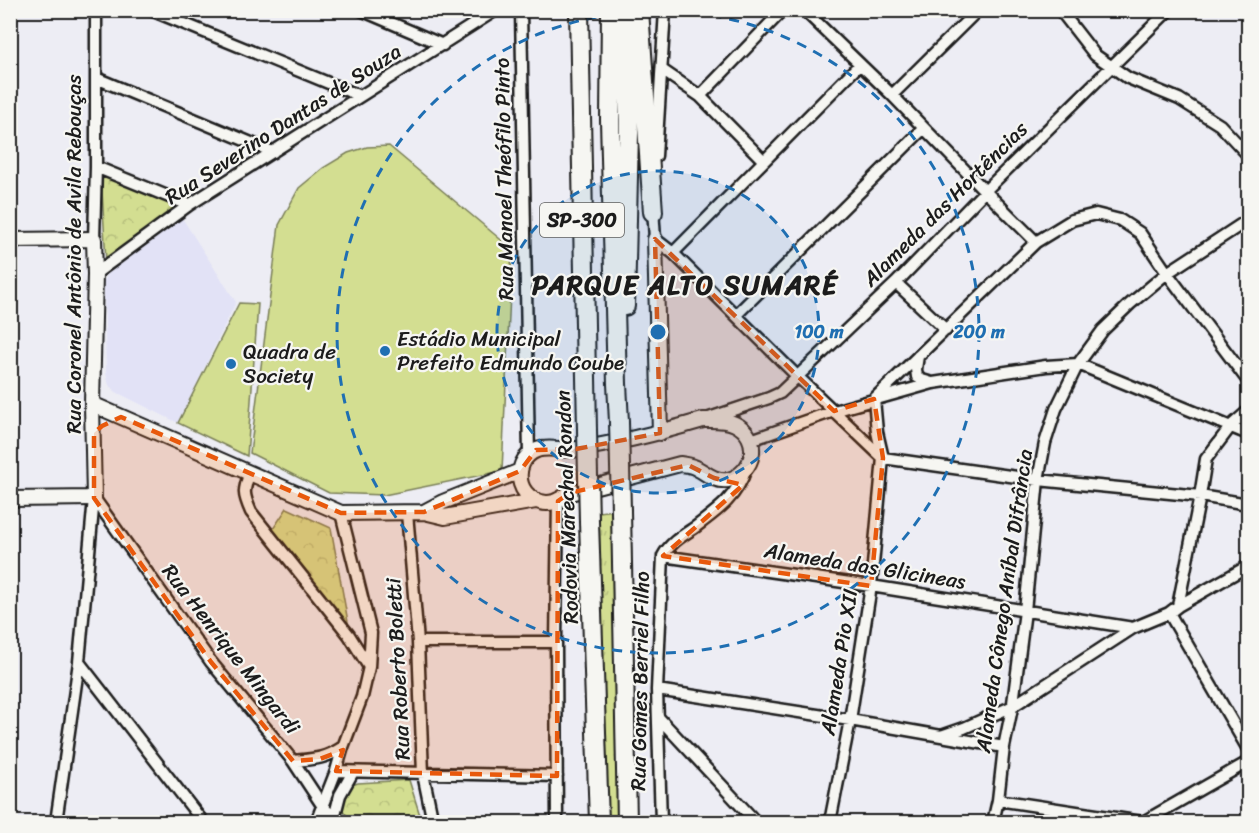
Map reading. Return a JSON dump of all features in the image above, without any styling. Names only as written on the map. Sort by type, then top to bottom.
[{"type":"highway","name":"Rodovia Marechal Rondon","points":[[579,10],[587,430],[599,822]]},
{"type":"highway","name":"SP-300","points":[[611,10],[610,120],[627,822]]},
{"type":"highway","points":[[617,384],[624,329],[627,264],[629,132],[626,10]]},
{"type":"highway","points":[[639,10],[653,212]]},
{"type":"street","name":"Rua Coronel Antônio de Avila Rebouças","points":[[94,498],[92,404],[96,10]]},
{"type":"street","points":[[151,10],[360,96]]},
{"type":"street","points":[[361,10],[443,45]]},
{"type":"street","name":"Rua Severino Dantas de Souza","points":[[94,274],[189,205],[496,10]]},
{"type":"street","points":[[660,433],[653,212],[665,10]]},
{"type":"street","points":[[700,96],[783,10]]},
{"type":"street","points":[[804,10],[892,95],[1036,242]]},
{"type":"street","points":[[892,95],[978,10]]},
{"type":"street","points":[[1060,10],[1095,55],[1128,78],[1179,99],[1220,125],[1248,155]]},
{"type":"street","name":"Alameda das Hortências","points":[[703,420],[780,393],[896,283],[985,191],[1169,10]]},
{"type":"street","name":"Rua Manoel Theófilo Pinto","points":[[519,12],[528,455]]},
{"type":"street","points":[[673,253],[860,64]]},
{"type":"street","points":[[662,70],[700,96],[764,161]]},
{"type":"street","points":[[96,78],[273,152]]},
{"type":"street","points":[[736,315],[924,128]]},
{"type":"street","points":[[96,167],[189,205]]},
{"type":"street","points":[[874,399],[1036,242],[1072,220],[1096,214],[1120,220],[1140,233],[1248,381]]},
{"type":"street","name":"Alameda Cônego Aníbal Difrância","points":[[993,822],[1025,611],[1038,480],[1045,443],[1056,409],[1078,364],[1102,330],[1167,273],[1248,220]]},
{"type":"street","points":[[655,239],[673,253],[796,376],[884,458],[1038,480],[1200,496],[1248,504]]},
{"type":"street","points":[[10,240],[94,240]]},
{"type":"street","points":[[896,283],[946,330]]},
{"type":"street","points":[[918,356],[917,377],[933,383]]},
{"type":"street","points":[[752,440],[834,411],[933,383],[1046,366],[1078,364],[1248,434]]},
{"type":"street","name":"Alameda Pio XII","points":[[830,822],[850,720],[871,586],[884,458],[877,432],[874,399]]},
{"type":"street","points":[[92,404],[341,513],[424,512],[446,517],[536,501]]},
{"type":"street","points":[[1248,411],[1231,426],[1206,459],[1200,496],[1174,609],[1248,748]]},
{"type":"street","points":[[94,433],[107,423],[121,417]]},
{"type":"street","points":[[703,420],[726,420],[742,428],[752,440],[752,455],[746,468],[729,479],[714,478],[697,468],[680,464],[570,493],[554,502],[545,503],[528,496],[520,480],[523,462],[536,450],[576,449],[660,433],[703,420]]},
{"type":"street","name":"Rua Gomes Berriel Filho","points":[[661,822],[657,690],[663,556],[667,547],[734,494],[746,468]]},
{"type":"street","points":[[424,512],[520,471]]},
{"type":"street","points":[[250,472],[245,485],[245,497],[251,512],[349,635],[369,667]]},
{"type":"street","points":[[10,499],[94,498],[79,662],[58,821]]},
{"type":"street","name":"Rua Henrique Mingardi","points":[[94,498],[211,662],[293,761],[322,805],[335,820]]},
{"type":"street","points":[[557,822],[558,500]]},
{"type":"street","points":[[316,822],[362,697],[369,667],[370,633],[341,513]]},
{"type":"street","name":"Rua Roberto Boletti","points":[[407,513],[418,642],[423,774],[434,822]]},
{"type":"street","name":"Alameda das Glicineas","points":[[663,556],[871,586],[1133,628]]},
{"type":"street","points":[[941,736],[1012,706],[1133,628],[1174,609],[1248,566]]},
{"type":"street","points":[[349,635],[364,637],[370,633]]},
{"type":"street","points":[[418,642],[556,642]]},
{"type":"street","points":[[79,662],[203,822]]},
{"type":"street","points":[[657,690],[1004,747]]},
{"type":"street","points":[[658,717],[756,822]]},
{"type":"street","points":[[293,761],[320,759],[344,747]]},
{"type":"street","points":[[998,800],[1142,822],[1248,762]]},
{"type":"street","points":[[336,771],[557,776]]},
{"type":"street","points":[[335,820],[340,795],[353,772]]},
{"type":"highlighted area","points":[[655,239],[834,411],[874,399],[883,458],[871,586],[663,556],[743,485],[714,478],[688,465],[570,493],[558,501],[557,776],[336,771],[343,750],[320,759],[293,761],[211,662],[94,498],[94,433],[102,426],[121,417],[341,513],[424,512],[520,471],[536,450],[576,449],[660,433]]},
{"type":"shaded area","points":[[182,218],[236,302],[178,423],[116,392],[109,385],[106,374],[104,281],[112,267]]},
{"type":"green space","name":"Estádio Municipal Prefeito Edmundo Coube","points":[[389,146],[512,249],[502,471],[384,495],[329,493],[250,453],[279,225],[299,188],[323,168],[348,153],[367,147]]},
{"type":"green space","points":[[101,173],[185,205],[106,262]]},
{"type":"green space","name":"Quadra de Society","points":[[239,303],[258,304],[247,456],[178,423]]},
{"type":"green space","points":[[287,508],[331,528],[350,633],[271,532]]},
{"type":"green space","points":[[614,510],[620,822],[606,822],[599,512]]},
{"type":"green space","points":[[409,780],[422,822],[352,822],[340,807],[346,787],[358,783]]},
{"type":"place","name":"Estádio Municipal Prefeito Edmundo Coube","points":[[385,351]]},
{"type":"place","name":"Quadra de Society","points":[[231,364]]},
{"type":"district","name":"PARQUE ALTO SUMARÉ","points":[[685,285]]}]
